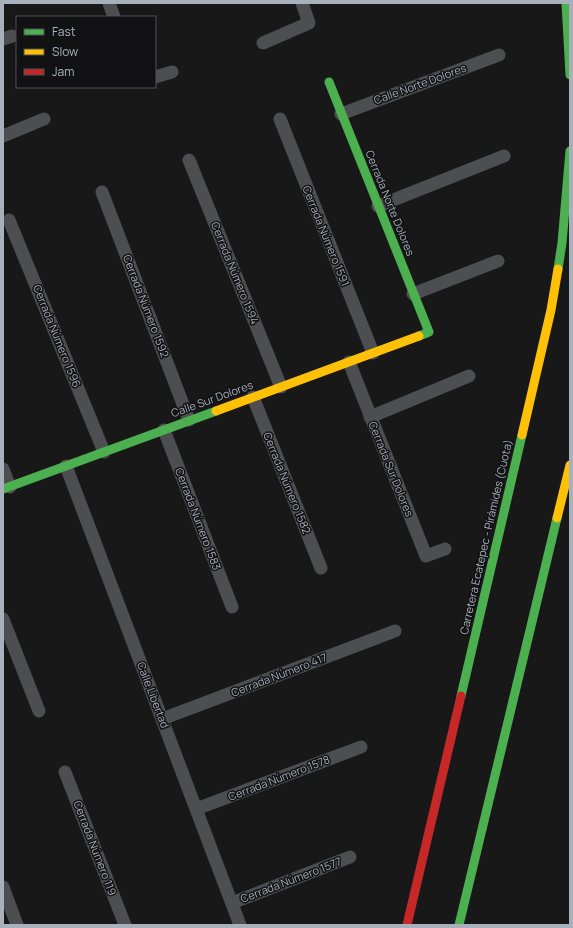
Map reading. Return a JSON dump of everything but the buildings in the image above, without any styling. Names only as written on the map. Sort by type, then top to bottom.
[{"type":"main road","points":[[566,3],[570,75]]},
{"type":"main road","name":"Cerrada Norte Dolores","points":[[329,82],[429,332]]},
{"type":"main road","name":"Carretera Ecatepec - Pirámides (Cuota)","points":[[408,925],[551,310],[562,243],[570,151]]},
{"type":"main road","name":"Calle Sur Dolores","points":[[6,488],[429,332]]},
{"type":"main road","points":[[459,925],[570,466]]},
{"type":"street","points":[[108,3],[114,16]]},
{"type":"street","points":[[263,43],[309,23],[302,3]]},
{"type":"street","name":"Calle Norte Dolores","points":[[341,114],[499,55]]},
{"type":"street","points":[[156,77],[172,72]]},
{"type":"street","points":[[3,136],[44,119]]},
{"type":"street","name":"Cerrada Número 1591","points":[[280,119],[373,353]]},
{"type":"street","points":[[378,206],[504,156]]},
{"type":"street","name":"Cerrada Número 1594","points":[[189,160],[281,387]]},
{"type":"street","name":"Cerrada Número 1592","points":[[102,192],[189,420]]},
{"type":"street","name":"Cerrada Número 1596","points":[[9,220],[104,452]]},
{"type":"street","points":[[414,294],[498,262]]},
{"type":"street","name":"Cerrada Sur Dolores","points":[[349,362],[426,556],[445,549]]},
{"type":"street","points":[[370,417],[470,376]]},
{"type":"street","name":"Cerrada Número 1582","points":[[253,397],[322,568]]},
{"type":"street","name":"Cerrada Número 1583","points":[[164,430],[232,607]]},
{"type":"street","name":"Calle Libertad","points":[[66,466],[240,925]]},
{"type":"street","points":[[3,469],[6,488]]},
{"type":"street","points":[[3,619],[39,712]]},
{"type":"street","name":"Cerrada Número 417","points":[[162,719],[395,630]]},
{"type":"street","name":"Cerrada Número 1578","points":[[196,809],[361,747]]},
{"type":"street","name":"Cerrada Número 119","points":[[65,772],[125,925]]},
{"type":"street","name":"Cerrada Número 1577","points":[[232,903],[350,857]]},
{"type":"street","points":[[3,887],[17,925]]},
{"type":"traffic: fast","points":[[566,3],[570,75]]},
{"type":"traffic: fast","points":[[329,82],[429,332],[419,336]]},
{"type":"traffic: fast","points":[[558,269],[562,243],[570,151]]},
{"type":"traffic: fast","points":[[3,489],[216,411]]},
{"type":"traffic: fast","points":[[461,696],[522,435]]},
{"type":"traffic: fast","points":[[459,925],[557,518]]},
{"type":"traffic: slow","points":[[522,435],[551,310],[558,269]]},
{"type":"traffic: slow","points":[[216,411],[419,336]]},
{"type":"traffic: slow","points":[[557,518],[570,465]]},
{"type":"traffic: jam","points":[[407,925],[461,696]]}]
